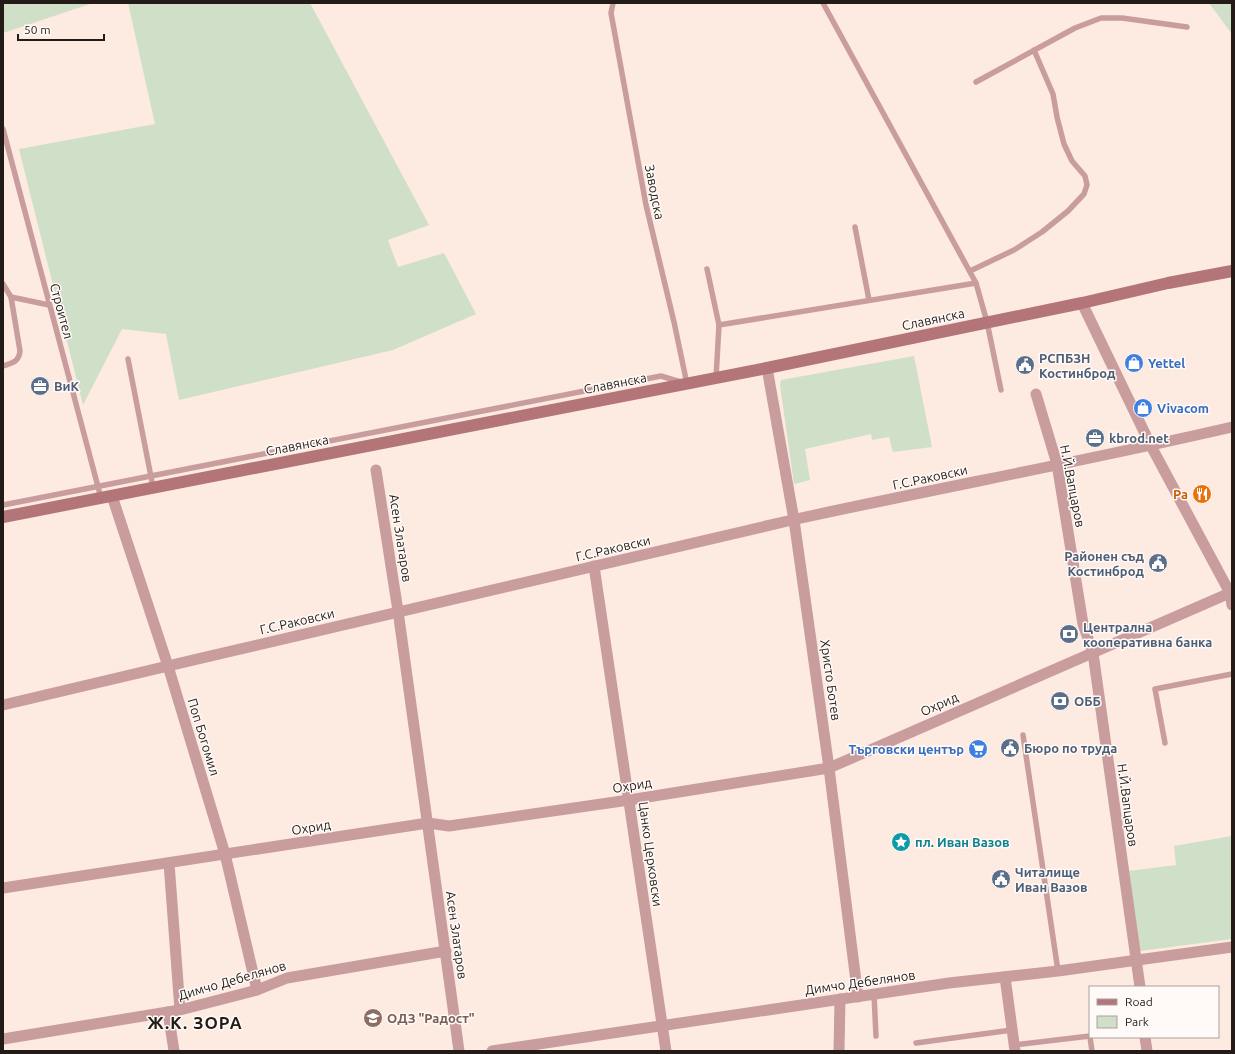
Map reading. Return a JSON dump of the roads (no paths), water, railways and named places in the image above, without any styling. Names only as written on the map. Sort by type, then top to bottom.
[{"type":"street","name":"Славянска","points":[[3,517],[152,482],[687,384],[1082,303],[1168,283],[1232,271]]},
{"type":"street","points":[[1082,303],[1151,446],[1231,592],[1232,605]]},
{"type":"street","name":"Христо Ботев","points":[[767,368],[794,520],[829,768],[858,997]]},
{"type":"street","name":"Н.Й.Вапцаров","points":[[1036,394],[1057,464],[1083,624],[1093,653],[1140,986]]},
{"type":"street","name":"Г.С.Раковски","points":[[3,705],[398,611],[794,520],[1057,464],[1151,446],[1232,427]]},
{"type":"street","name":"Асен Златаров","points":[[376,470],[398,611],[460,1051]]},
{"type":"street","name":"Поп Богомил","points":[[103,493],[168,666],[225,854],[257,990]]},
{"type":"street","name":"Цанко Церковски","points":[[594,566],[666,1051]]},
{"type":"street","name":"Охрид","points":[[3,888],[428,823],[449,826],[629,800],[829,768],[1231,592]]},
{"type":"street","points":[[169,863],[180,1010]]},
{"type":"street","name":"Димчо Дебелянов","points":[[492,1051],[949,983],[1058,971],[1232,947]]},
{"type":"street","name":"Димчо Дебелянов","points":[[3,1039],[180,1010],[257,990],[287,978],[446,951]]},
{"type":"street","points":[[1005,977],[1014,1048]]},
{"type":"street","points":[[839,1051],[840,1000]]},
{"type":"street","points":[[168,1012],[174,1051]]},
{"type":"street","points":[[1145,1038],[1147,1051]]},
{"type":"lane","name":"Заводска","points":[[613,3],[611,12],[646,205],[687,384]]},
{"type":"lane","points":[[824,3],[976,282],[987,322],[1000,390]]},
{"type":"lane","points":[[976,82],[1075,28],[1100,18],[1122,18],[1187,27]]},
{"type":"lane","points":[[970,271],[1014,250],[1042,232],[1068,211],[1084,194],[1087,184],[1085,176],[1072,161],[1064,144],[1053,94],[1034,50]]},
{"type":"lane","name":"Строител","points":[[3,129],[49,305],[103,493]]},
{"type":"lane","points":[[855,227],[869,300]]},
{"type":"lane","points":[[707,269],[720,324],[716,378]]},
{"type":"lane","points":[[720,324],[976,282]]},
{"type":"lane","points":[[3,284],[12,297],[20,351],[20,357],[16,361],[3,366]]},
{"type":"lane","points":[[12,297],[49,305]]},
{"type":"lane","points":[[3,505],[103,493],[152,482],[128,359]]},
{"type":"lane","points":[[1165,743],[1155,688],[1232,674]]},
{"type":"lane","points":[[1023,735],[1058,971]]},
{"type":"lane","points":[[874,994],[876,1036]]},
{"type":"lane","points":[[916,1044],[1012,1030]]},
{"type":"lane","points":[[1014,1048],[1089,1036]]},
{"type":"lane","points":[[1090,1038],[1092,1051]]},
{"type":"place","name":"Yettel","points":[[1134,363]]},
{"type":"place","name":"РСПБЗН Костинброд","points":[[1025,365]]},
{"type":"place","name":"ВиК","points":[[40,386]]},
{"type":"place","name":"Vivacom","points":[[1143,408]]},
{"type":"place","name":"kbrod.net","points":[[1095,438]]},
{"type":"place","name":"Ра","points":[[1202,494]]},
{"type":"place","name":"Районен съд Костинброд","points":[[1158,563]]},
{"type":"place","name":"Централна кооперативна банка","points":[[1069,634]]},
{"type":"place","name":"ОББ","points":[[1060,701]]},
{"type":"place","name":"Бюро по труда","points":[[1010,748]]},
{"type":"place","name":"Търговски център","points":[[978,749]]},
{"type":"place","name":"пл. Иван Вазов","points":[[901,842]]},
{"type":"place","name":"Читалище Иван Вазов","points":[[1001,879]]},
{"type":"place","name":"ОДЗ \"Радост\"","points":[[373,1018]]},
{"type":"district","name":"Ж.К. ЗОРА","points":[[195,1022]]}]
